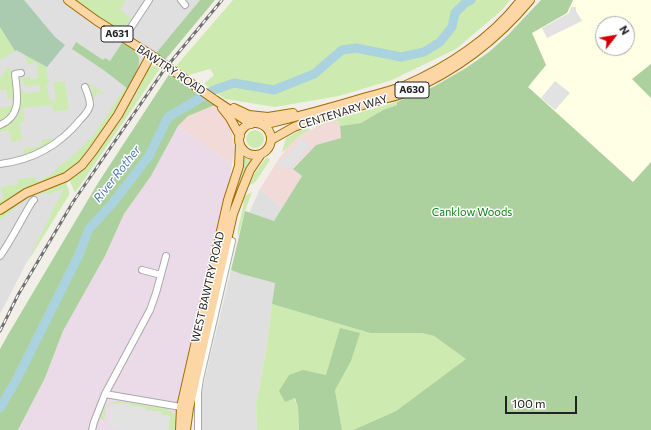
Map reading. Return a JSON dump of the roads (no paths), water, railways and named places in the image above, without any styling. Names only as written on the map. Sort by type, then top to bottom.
[{"type":"main road","name":"BAWTRY ROAD","points":[[68,0],[251,124]]},
{"type":"main road","name":"A630","points":[[251,124],[256,123],[263,125],[313,113],[403,86],[447,64],[484,38],[521,0]]},
{"type":"main road","name":"CENTENARY WAY","points":[[271,140],[294,127],[307,122],[406,93],[433,80],[485,45],[511,22],[530,0]]},
{"type":"main road","points":[[0,210],[26,193],[66,177],[82,165],[118,115],[151,55]]},
{"type":"main road","name":"BAWTRY ROAD","points":[[213,99],[230,118],[240,136]]},
{"type":"main road","name":"A630","points":[[213,99],[249,115],[268,117],[345,104]]},
{"type":"main road","points":[[251,124],[242,131],[240,136],[240,145],[250,154],[261,154]]},
{"type":"main road","points":[[263,125],[269,131],[271,140]]},
{"type":"main road","name":"A630","points":[[261,154],[268,149],[271,140]]},
{"type":"main road","name":"WEST BAWTRY ROAD","points":[[180,430],[181,407],[228,200],[239,166],[240,145]]},
{"type":"main road","name":"WEST BAWTRY ROAD","points":[[186,430],[189,408],[233,214],[250,170],[261,154]]},
{"type":"main road","points":[[232,241],[234,233],[233,214]]},
{"type":"street","points":[[124,38],[149,0]]},
{"type":"street","points":[[0,126],[13,117],[17,108],[18,100],[15,74],[21,73]]},
{"type":"street","points":[[0,164],[18,161],[35,155],[54,145],[65,137],[79,122],[89,107],[85,87]]},
{"type":"street","points":[[0,256],[22,217],[34,200]]},
{"type":"street","name":"WEST BAWTRY ROAD","points":[[198,430],[198,392],[200,379],[232,241]]},
{"type":"street","points":[[92,430],[105,394],[150,310],[166,256]]},
{"type":"street","points":[[142,270],[161,274]]},
{"type":"street","points":[[105,394],[181,407]]},
{"type":"waterway","name":"River Rother","points":[[0,408],[17,379],[78,257],[89,229],[112,204],[149,156],[168,117],[214,90],[234,83],[274,90],[314,74],[342,50],[356,48],[401,57],[424,52],[440,42],[452,27],[455,13],[465,3],[471,0]]},
{"type":"railway","points":[[0,331],[18,295],[73,202],[164,70],[222,0]]},
{"type":"park label","name":"Canklow Woods","points":[[472,212]]}]
